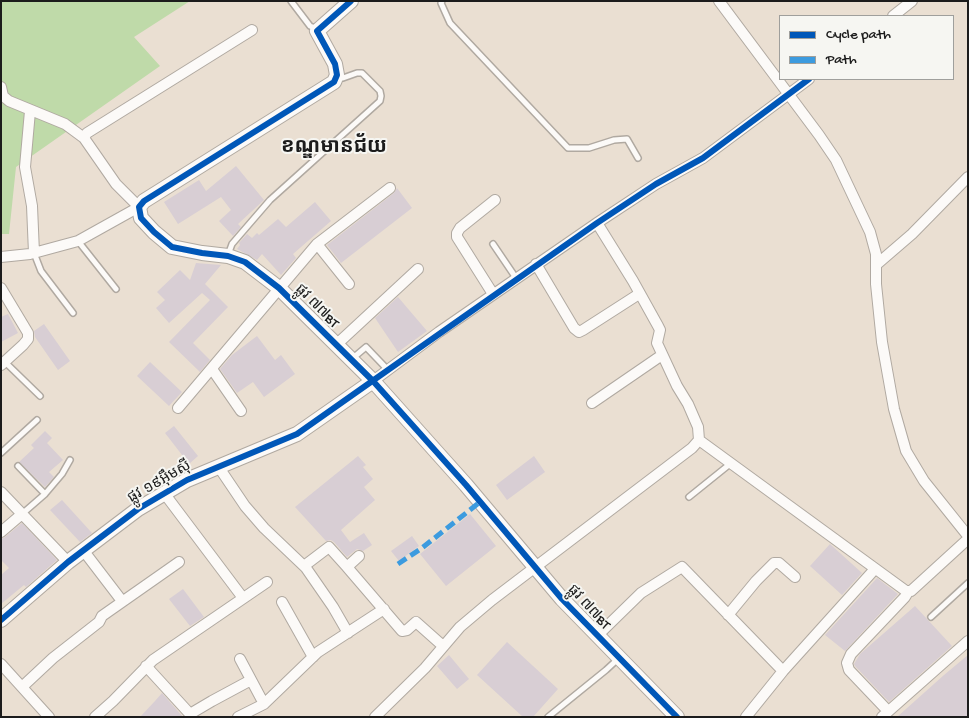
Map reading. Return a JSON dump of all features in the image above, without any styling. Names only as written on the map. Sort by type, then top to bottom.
[{"type":"street","points":[[719,1],[779,79]]},
{"type":"street","points":[[894,15],[912,1]]},
{"type":"street","points":[[1,257],[34,253],[78,241],[139,207],[144,201],[334,82],[337,75],[335,64],[317,33],[317,29],[347,3]]},
{"type":"street","points":[[84,138],[87,133],[252,30]]},
{"type":"street","points":[[780,80],[836,160],[870,232],[876,254],[882,342],[894,409],[906,451],[924,481],[968,537],[908,592],[852,654],[847,663],[850,670],[885,714],[968,641]]},
{"type":"street","points":[[373,381],[536,264],[656,184],[703,158],[808,80]]},
{"type":"street","points":[[1,87],[3,96],[9,101],[65,124],[84,138],[116,184],[139,207]]},
{"type":"street","points":[[30,111],[25,167],[32,206],[34,253]]},
{"type":"street","points":[[876,266],[912,234],[968,177]]},
{"type":"street","points":[[178,408],[317,244],[390,188]]},
{"type":"street","points":[[493,294],[457,237],[457,233],[460,228],[495,200]]},
{"type":"street","name":"ផ្លូវ ៧៧BT","points":[[139,207],[141,218],[154,232],[172,246],[202,253],[228,256],[245,262],[279,288],[373,381],[466,485],[535,568],[597,636],[675,716]]},
{"type":"street","points":[[375,717],[425,668],[466,622],[667,468],[699,440],[698,427],[657,343],[660,330],[633,281],[597,223]]},
{"type":"street","points":[[317,244],[349,284]]},
{"type":"street","points":[[536,264],[578,332],[639,294]]},
{"type":"street","points":[[336,345],[418,269]]},
{"type":"street","points":[[1,288],[28,333],[28,339],[3,364]]},
{"type":"street","points":[[592,403],[662,355]]},
{"type":"street","points":[[212,369],[241,411]]},
{"type":"street","name":"ផ្លូវ ១៩អ៊ឹមស៊ី","points":[[1,620],[68,562],[138,508],[188,480],[218,466],[298,434],[373,381]]},
{"type":"street","points":[[699,440],[874,570],[908,592]]},
{"type":"street","points":[[218,466],[245,506],[264,528],[304,566],[348,633]]},
{"type":"street","points":[[1,492],[68,562]]},
{"type":"street","points":[[164,493],[243,598]]},
{"type":"street","points":[[1,532],[22,514]]},
{"type":"street","points":[[304,566],[330,547],[402,631],[408,630],[416,622],[443,646]]},
{"type":"street","points":[[84,550],[122,601]]},
{"type":"street","points":[[347,567],[359,556]]},
{"type":"street","points":[[22,687],[53,658],[99,622],[102,616],[179,562]]},
{"type":"street","points":[[728,615],[756,581],[774,563],[779,563],[795,577]]},
{"type":"street","points":[[597,636],[641,593],[682,567],[783,671]]},
{"type":"street","points":[[746,717],[783,671],[874,570]]},
{"type":"street","points":[[95,717],[153,660],[267,582]]},
{"type":"street","points":[[282,602],[313,657]]},
{"type":"street","points":[[238,717],[264,704],[313,657],[384,609]]},
{"type":"street","points":[[240,659],[264,704]]},
{"type":"street","points":[[1,664],[49,717]]},
{"type":"street","points":[[146,666],[190,716],[212,700],[251,680]]},
{"type":"lane","points":[[291,1],[310,26],[317,29]]},
{"type":"lane","points":[[442,1],[441,3],[450,23],[568,148],[589,148],[614,140],[627,139],[638,158]]},
{"type":"lane","points":[[228,256],[232,244],[270,200],[380,101],[380,91],[362,73],[343,78],[337,75]]},
{"type":"lane","points":[[78,241],[116,289]]},
{"type":"lane","points":[[493,244],[516,278]]},
{"type":"lane","points":[[34,253],[41,271],[73,312]]},
{"type":"lane","points":[[351,359],[366,347],[388,370]]},
{"type":"lane","points":[[3,364],[40,396]]},
{"type":"lane","points":[[1,453],[37,420]]},
{"type":"lane","points":[[22,514],[45,494],[62,474],[70,460]]},
{"type":"lane","points":[[689,497],[730,464]]},
{"type":"lane","points":[[18,466],[45,494]]},
{"type":"lane","points":[[931,617],[968,583]]},
{"type":"lane","points":[[548,717],[619,658]]},
{"type":"green space","points":[[1,1],[190,1],[134,37],[160,66],[16,167],[9,234],[1,234]]},
{"type":"building","points":[[236,166],[264,200],[238,224],[241,227],[233,236],[219,221],[231,210],[221,197],[178,224],[164,202],[199,180],[206,191]]},
{"type":"building","points":[[397,188],[412,208],[341,263],[327,245],[394,193]]},
{"type":"building","points":[[315,202],[331,221],[293,254],[296,258],[281,275],[262,254],[257,260],[237,249],[240,245],[239,243],[247,234],[252,238],[257,233],[259,235],[278,219],[286,227]]},
{"type":"building","points":[[196,263],[221,265],[205,284],[228,307],[193,343],[210,360],[200,372],[169,342],[210,300],[202,293],[169,323],[156,308],[165,300],[157,292],[180,270],[190,280]]},
{"type":"building","points":[[398,297],[427,331],[398,352],[375,318]]},
{"type":"building","points":[[8,314],[18,333],[1,342],[1,317]]},
{"type":"building","points":[[44,324],[70,361],[58,370],[35,337],[34,331]]},
{"type":"building","points":[[257,336],[275,360],[281,355],[295,374],[264,397],[253,382],[237,393],[220,369],[232,355]]},
{"type":"building","points":[[150,362],[182,392],[169,406],[137,376]]},
{"type":"building","points":[[174,426],[198,456],[189,464],[165,433]]},
{"type":"building","points":[[45,431],[52,438],[47,443],[63,460],[49,472],[54,477],[45,487],[19,462],[34,448],[31,445]]},
{"type":"building","points":[[358,456],[366,465],[363,467],[373,479],[364,487],[375,500],[341,530],[350,542],[364,533],[372,545],[363,551],[357,549],[347,557],[334,542],[331,540],[326,541],[295,507]]},
{"type":"building","points":[[534,456],[545,472],[507,500],[496,485]]},
{"type":"building","points":[[62,500],[92,533],[80,542],[50,510]]},
{"type":"building","points":[[470,514],[496,546],[446,586],[420,554]]},
{"type":"building","points":[[22,523],[57,560],[26,587],[24,585],[1,604],[1,575],[9,568],[1,560],[1,539]]},
{"type":"building","points":[[412,536],[419,546],[399,561],[391,551]]},
{"type":"building","points":[[830,544],[862,573],[842,595],[810,566]]},
{"type":"building","points":[[877,578],[898,594],[845,651],[825,635]]},
{"type":"building","points":[[183,589],[204,617],[190,626],[169,599]]},
{"type":"building","points":[[915,606],[952,646],[889,702],[854,664],[860,654]]},
{"type":"building","points":[[507,642],[558,689],[533,717],[523,717],[477,675]]},
{"type":"building","points":[[449,655],[469,679],[457,689],[437,666]]},
{"type":"building","points":[[968,655],[968,717],[897,717],[944,675]]},
{"type":"building","points":[[162,693],[183,717],[140,717],[155,701]]},
{"type":"marked path","points":[[398,564],[422,548],[480,502]]},
{"type":"cycle path","points":[[351,1],[317,31],[335,64],[337,75],[334,82],[144,201],[139,207],[141,218],[172,247],[228,256],[245,262],[279,288],[373,381],[466,485],[562,599],[677,717]]},
{"type":"cycle path","points":[[1,620],[68,562],[138,509],[187,480],[297,434],[597,223],[656,184],[703,158],[808,80]]},
{"type":"district","name":"ខណ្ឌមានជ័យ","points":[[334,149]]}]
